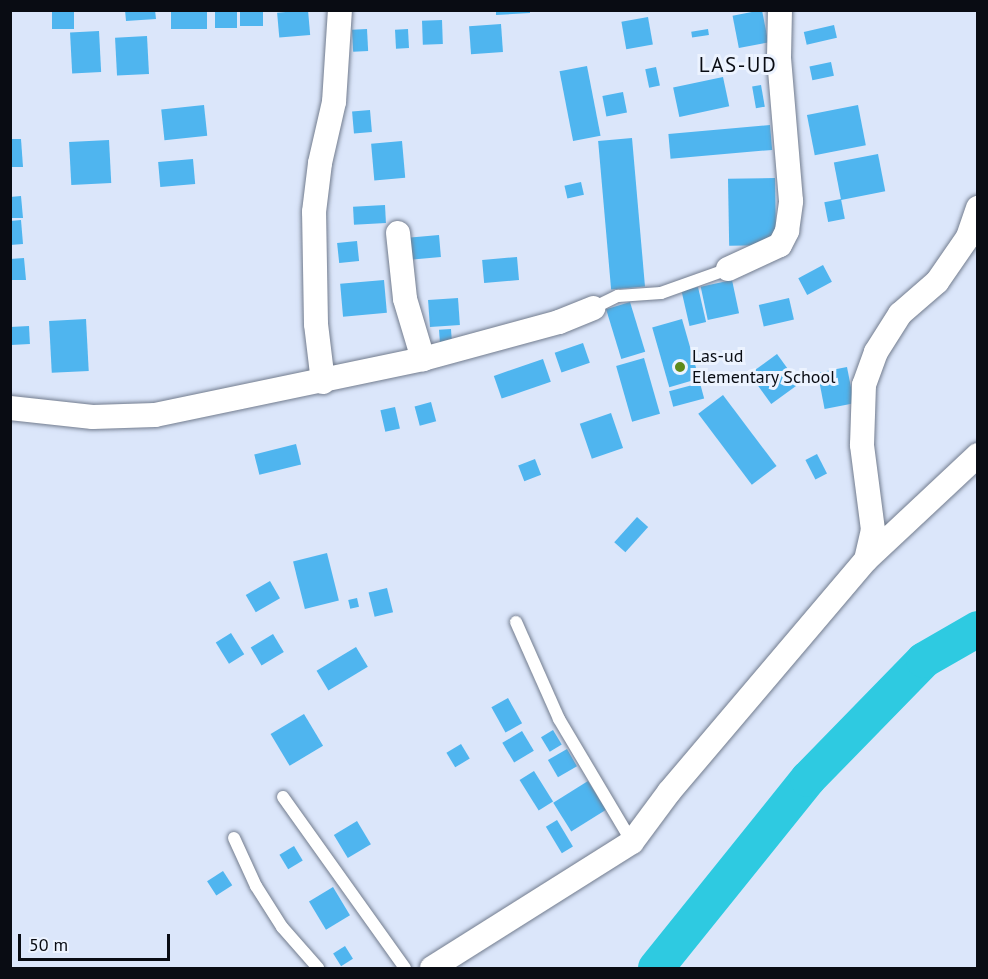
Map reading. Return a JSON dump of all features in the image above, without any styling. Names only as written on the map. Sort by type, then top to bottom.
[{"type":"street","points":[[323,382],[316,324],[314,212],[320,163],[334,102],[340,10]]},
{"type":"street","points":[[728,269],[780,245],[787,231],[791,201],[779,57],[780,10]]},
{"type":"street","points":[[866,560],[873,530],[862,445],[864,386],[876,352],[900,314],[937,282],[968,237],[978,208]]},
{"type":"street","points":[[398,233],[405,299],[423,359]]},
{"type":"street","points":[[10,408],[93,417],[155,415],[323,382],[423,359],[559,322],[593,308]]},
{"type":"street","points":[[432,969],[632,842],[669,792],[866,560],[978,455]]},
{"type":"lane","points":[[593,308],[618,296],[661,293],[728,269]]},
{"type":"lane","points":[[516,622],[554,709],[632,842]]},
{"type":"lane","points":[[283,797],[405,969]]},
{"type":"lane","points":[[234,838],[256,886],[282,927],[318,969]]},
{"type":"building","points":[[52,10],[74,10],[74,29],[52,29]]},
{"type":"building","points":[[125,10],[155,10],[156,19],[126,21]]},
{"type":"building","points":[[171,10],[207,10],[207,29],[171,29]]},
{"type":"building","points":[[215,10],[237,10],[237,28],[215,28]]},
{"type":"building","points":[[240,10],[263,10],[263,26],[240,26]]},
{"type":"building","points":[[308,10],[310,35],[279,38],[277,13]]},
{"type":"building","points":[[496,10],[530,10],[530,13],[496,15]]},
{"type":"building","points":[[762,10],[768,42],[739,48],[733,16]]},
{"type":"building","points":[[648,17],[653,45],[626,49],[621,22]]},
{"type":"building","points":[[442,20],[443,44],[423,45],[422,21]]},
{"type":"building","points":[[501,24],[503,52],[471,54],[469,26]]},
{"type":"building","points":[[834,25],[837,38],[807,45],[804,32]]},
{"type":"building","points":[[367,29],[368,51],[353,52],[352,30]]},
{"type":"building","points":[[408,29],[409,48],[396,49],[395,30]]},
{"type":"building","points":[[708,29],[709,35],[692,38],[691,32]]},
{"type":"building","points":[[99,31],[101,72],[72,73],[70,33]]},
{"type":"building","points":[[147,36],[149,74],[117,76],[115,38]]},
{"type":"building","points":[[831,62],[834,76],[812,80],[809,67]]},
{"type":"building","points":[[587,66],[601,136],[573,141],[560,71]]},
{"type":"building","points":[[656,67],[660,86],[649,88],[645,69]]},
{"type":"building","points":[[723,77],[729,106],[679,117],[673,88]]},
{"type":"building","points":[[761,85],[765,107],[756,108],[752,87]]},
{"type":"building","points":[[623,92],[627,113],[606,117],[602,96]]},
{"type":"building","points":[[204,105],[207,136],[164,140],[161,109]]},
{"type":"building","points":[[858,105],[866,145],[815,155],[807,115]]},
{"type":"building","points":[[370,110],[372,132],[354,133],[352,112]]},
{"type":"building","points":[[770,125],[772,150],[671,159],[668,134]]},
{"type":"building","points":[[632,138],[645,286],[611,289],[598,141]]},
{"type":"building","points":[[10,139],[21,139],[23,167],[10,167]]},
{"type":"building","points":[[109,140],[111,183],[71,185],[69,142]]},
{"type":"building","points":[[402,141],[405,178],[374,181],[371,144]]},
{"type":"building","points":[[878,154],[885,191],[841,200],[834,163]]},
{"type":"building","points":[[193,159],[195,184],[160,187],[158,162]]},
{"type":"building","points":[[775,178],[776,245],[729,246],[728,179]]},
{"type":"building","points":[[581,182],[584,195],[567,198],[564,186]]},
{"type":"building","points":[[21,196],[23,218],[10,218],[10,197]]},
{"type":"building","points":[[841,199],[845,219],[828,222],[824,202]]},
{"type":"building","points":[[385,205],[386,223],[354,225],[353,207]]},
{"type":"building","points":[[21,220],[23,244],[10,245],[10,221]]},
{"type":"building","points":[[439,235],[441,257],[407,260],[405,238]]},
{"type":"building","points":[[357,241],[359,261],[339,263],[337,243]]},
{"type":"building","points":[[517,257],[519,280],[484,283],[482,260]]},
{"type":"building","points":[[24,258],[26,280],[10,280],[10,259]]},
{"type":"building","points":[[823,265],[832,282],[807,295],[798,278]]},
{"type":"building","points":[[384,280],[387,313],[343,317],[340,284]]},
{"type":"building","points":[[732,280],[739,313],[708,320],[701,287]]},
{"type":"building","points":[[698,287],[706,322],[690,326],[681,291]]},
{"type":"building","points":[[458,298],[460,325],[430,327],[428,300]]},
{"type":"building","points":[[789,298],[794,319],[764,326],[759,305]]},
{"type":"building","points":[[630,302],[645,352],[621,359],[606,309]]},
{"type":"building","points":[[86,319],[89,371],[52,373],[49,321]]},
{"type":"building","points":[[682,319],[699,379],[669,387],[652,328]]},
{"type":"building","points":[[29,326],[30,344],[11,345],[10,327]]},
{"type":"building","points":[[451,329],[452,344],[440,345],[439,330]]},
{"type":"building","points":[[583,343],[590,363],[561,373],[555,353]]},
{"type":"building","points":[[777,354],[799,384],[771,404],[749,374]]},
{"type":"building","points":[[644,358],[660,414],[632,422],[616,366]]},
{"type":"building","points":[[543,359],[551,382],[502,399],[494,376]]},
{"type":"building","points":[[847,367],[854,403],[825,409],[818,373]]},
{"type":"building","points":[[700,383],[704,398],[673,407],[669,391]]},
{"type":"building","points":[[723,395],[777,466],[752,485],[698,414]]},
{"type":"building","points":[[431,402],[436,421],[420,426],[415,406]]},
{"type":"building","points":[[395,407],[400,428],[385,432],[380,410]]},
{"type":"building","points":[[611,413],[623,448],[592,459],[580,424]]},
{"type":"building","points":[[296,444],[301,464],[259,475],[254,454]]},
{"type":"building","points":[[817,454],[827,474],[815,480],[805,460]]},
{"type":"building","points":[[535,459],[541,475],[524,481],[518,465]]},
{"type":"building","points":[[637,517],[648,527],[625,552],[614,542]]},
{"type":"building","points":[[327,553],[339,601],[305,609],[293,561]]},
{"type":"building","points":[[270,581],[280,598],[256,612],[246,595]]},
{"type":"building","points":[[387,588],[393,612],[375,617],[369,593]]},
{"type":"building","points":[[357,598],[359,607],[350,609],[348,600]]},
{"type":"building","points":[[231,633],[244,654],[229,664],[216,643]]},
{"type":"building","points":[[273,634],[284,652],[262,665],[251,647]]},
{"type":"building","points":[[356,647],[368,667],[328,690],[317,671]]},
{"type":"building","points":[[508,698],[522,723],[505,733],[491,707]]},
{"type":"building","points":[[304,714],[323,746],[290,766],[271,734]]},
{"type":"building","points":[[553,730],[562,745],[550,752],[541,737]]},
{"type":"building","points":[[522,731],[534,751],[514,763],[502,743]]},
{"type":"building","points":[[461,744],[470,759],[455,767],[446,753]]},
{"type":"building","points":[[567,749],[577,766],[558,777],[548,760]]},
{"type":"building","points":[[534,771],[553,802],[539,811],[520,780]]},
{"type":"building","points":[[588,781],[606,810],[571,832],[553,803]]},
{"type":"building","points":[[557,820],[573,847],[562,853],[546,827]]},
{"type":"building","points":[[357,821],[371,844],[348,858],[334,835]]},
{"type":"building","points":[[294,846],[303,861],[288,869],[279,855]]},
{"type":"building","points":[[223,871],[232,885],[216,896],[207,881]]},
{"type":"building","points":[[333,887],[350,915],[326,930],[309,901]]},
{"type":"building","points":[[345,946],[353,959],[341,966],[333,953]]},
{"type":"waterway","points":[[656,968],[808,779],[924,660],[978,629]]},
{"type":"place","name":"Las-ud Elementary School","points":[[680,367]]},
{"type":"district","name":"LAS-UD","points":[[738,65]]}]
